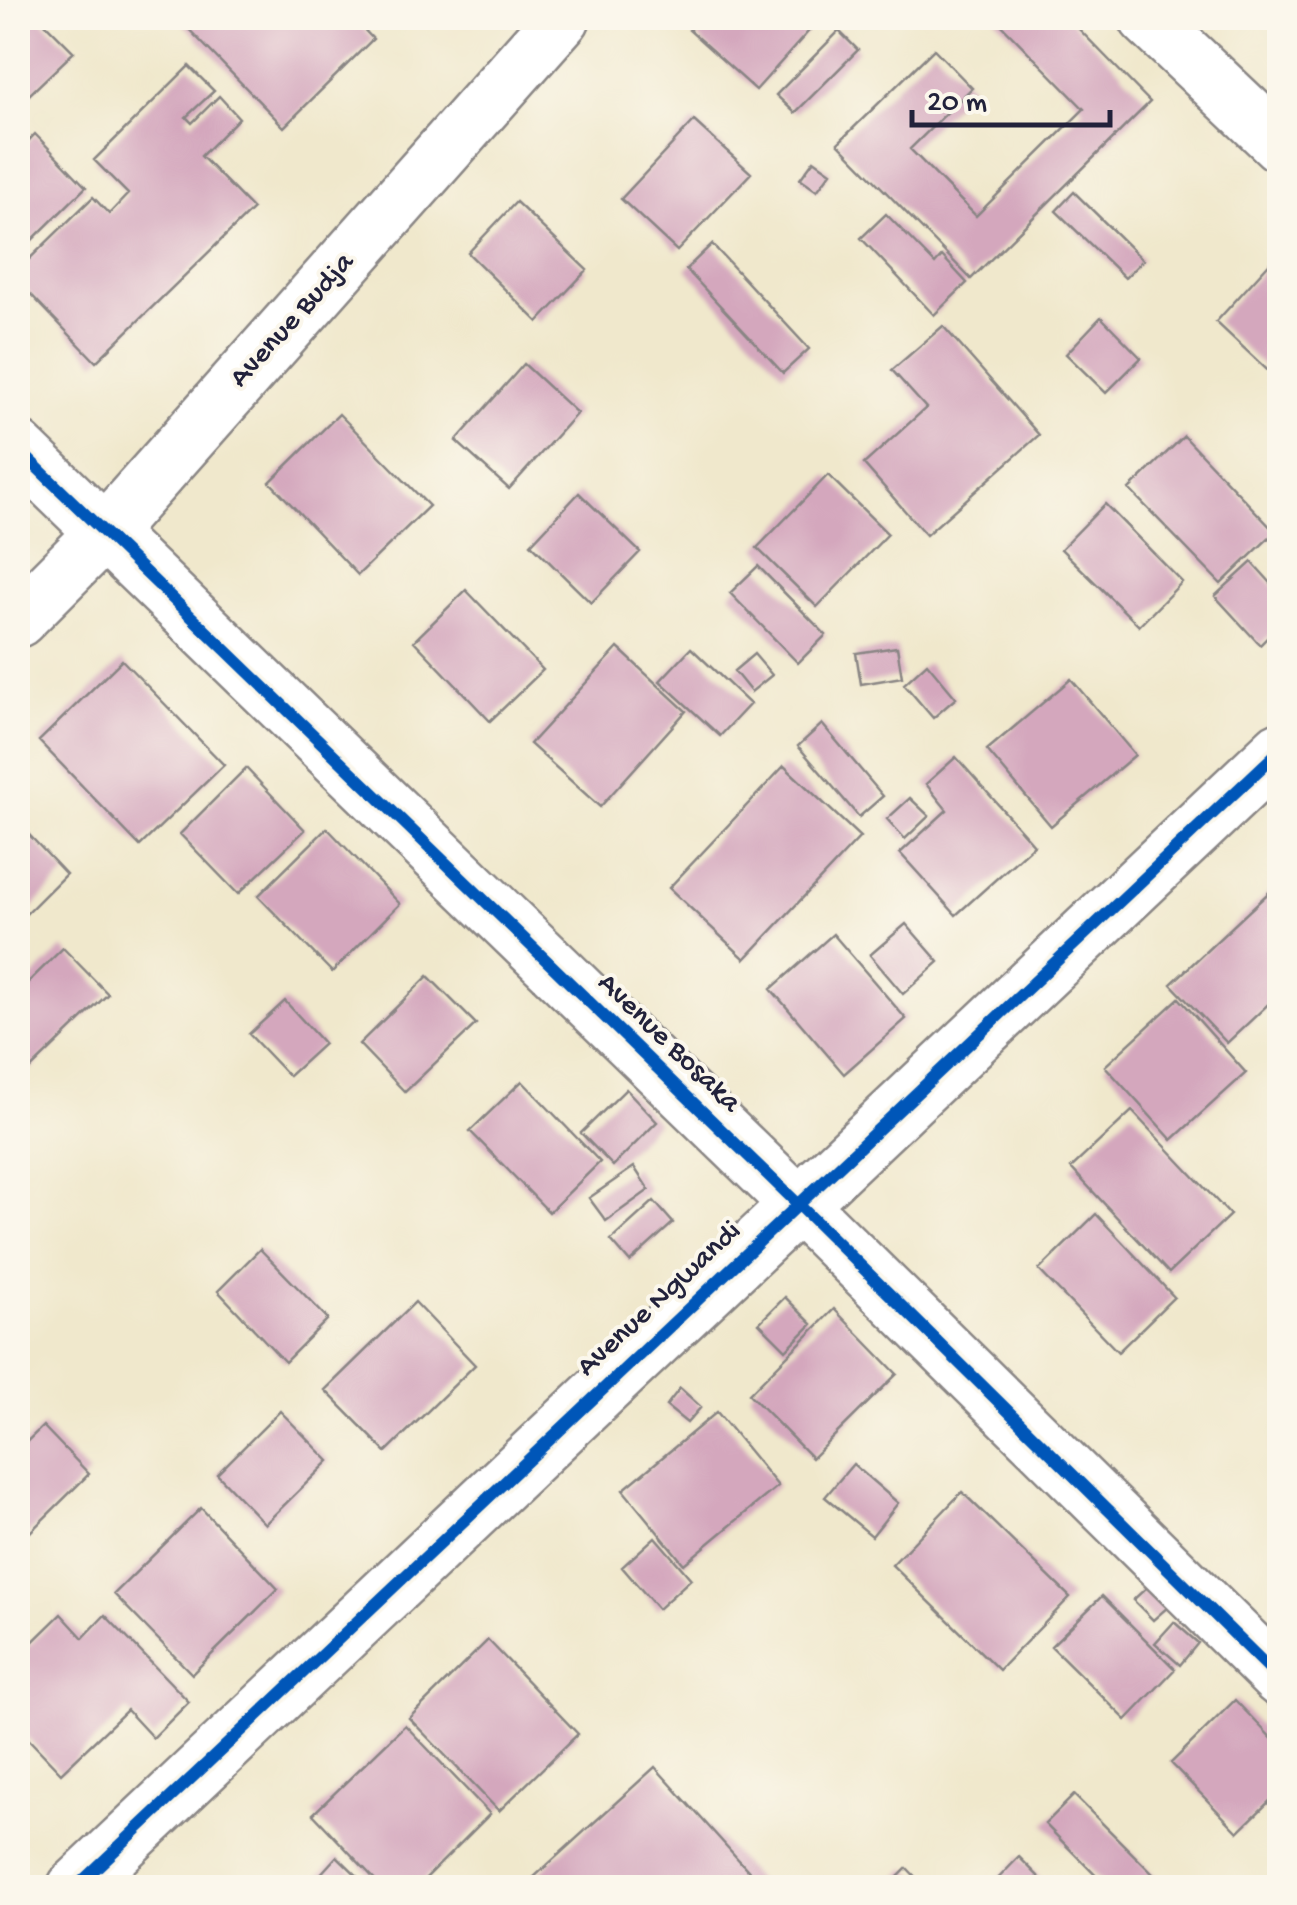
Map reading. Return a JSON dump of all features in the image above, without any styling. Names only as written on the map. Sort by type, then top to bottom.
[{"type":"street","name":"Avenue Budja","points":[[18,619],[102,534],[562,18]]},
{"type":"street","points":[[1148,18],[1280,144]]},
{"type":"street","name":"Avenue Bosaka","points":[[18,449],[798,1204],[1280,1679]]},
{"type":"street","name":"Avenue Ngwandi","points":[[75,1888],[1280,750]]},
{"type":"building","points":[[18,18],[40,18],[74,52],[28,96],[18,85]]},
{"type":"building","points":[[178,18],[353,18],[373,39],[284,127]]},
{"type":"building","points":[[700,18],[808,18],[815,24],[756,90],[689,30]]},
{"type":"building","points":[[995,18],[1068,18],[1150,102],[971,279],[838,143],[934,49],[972,88],[910,149],[976,216],[1084,109]]},
{"type":"building","points":[[839,31],[858,50],[795,113],[776,95]]},
{"type":"building","points":[[189,66],[214,91],[186,117],[192,123],[219,96],[239,118],[201,156],[253,209],[96,362],[18,281],[18,270],[93,197],[109,214],[128,194],[94,160]]},
{"type":"building","points":[[694,121],[751,173],[677,251],[621,199]]},
{"type":"building","points":[[35,134],[86,187],[18,254],[18,152]]},
{"type":"building","points":[[814,160],[831,172],[817,191],[800,179]]},
{"type":"building","points":[[1074,192],[1143,260],[1125,278],[1056,211]]},
{"type":"building","points":[[516,202],[587,270],[538,322],[468,253]]},
{"type":"building","points":[[886,214],[935,264],[942,256],[967,283],[934,315],[861,238]]},
{"type":"building","points":[[712,244],[809,349],[783,373],[686,269]]},
{"type":"building","points":[[1279,257],[1279,381],[1216,322]]},
{"type":"building","points":[[1101,317],[1141,358],[1106,393],[1066,354]]},
{"type":"building","points":[[943,326],[1039,435],[926,535],[864,464],[926,408],[892,370]]},
{"type":"building","points":[[524,364],[577,413],[509,489],[456,441]]},
{"type":"building","points":[[339,414],[429,506],[358,575],[270,482]]},
{"type":"building","points":[[1184,436],[1275,532],[1221,584],[1129,489]]},
{"type":"building","points":[[828,475],[888,534],[817,607],[757,548]]},
{"type":"building","points":[[579,493],[640,552],[591,603],[531,544]]},
{"type":"building","points":[[1105,504],[1182,582],[1139,626],[1061,549]]},
{"type":"building","points":[[1252,562],[1279,592],[1279,626],[1260,645],[1215,596]]},
{"type":"building","points":[[758,566],[826,635],[798,663],[730,593]]},
{"type":"building","points":[[466,590],[543,670],[490,721],[414,641]]},
{"type":"building","points":[[897,647],[902,677],[861,684],[856,653]]},
{"type":"building","points":[[618,648],[686,711],[600,807],[530,744]]},
{"type":"building","points":[[691,648],[750,704],[720,736],[660,681]]},
{"type":"building","points":[[754,654],[772,675],[751,692],[734,671]]},
{"type":"building","points":[[122,660],[224,765],[140,846],[39,741]]},
{"type":"building","points":[[927,663],[956,698],[933,718],[904,684]]},
{"type":"building","points":[[1071,679],[1135,755],[1051,826],[987,750]]},
{"type":"building","points":[[822,724],[883,796],[859,817],[798,746]]},
{"type":"building","points":[[956,757],[1034,845],[956,915],[900,853],[947,810],[926,784]]},
{"type":"building","points":[[784,766],[860,837],[745,959],[669,888]]},
{"type":"building","points":[[246,768],[305,830],[238,894],[180,834]]},
{"type":"building","points":[[910,798],[929,816],[905,839],[887,819]]},
{"type":"building","points":[[18,823],[66,874],[25,915],[18,907]]},
{"type":"building","points":[[327,828],[400,904],[332,972],[258,896]]},
{"type":"building","points":[[1279,883],[1279,994],[1227,1043],[1171,984]]},
{"type":"building","points":[[906,924],[939,962],[903,994],[870,955]]},
{"type":"building","points":[[833,934],[906,1019],[844,1074],[771,989]]},
{"type":"building","points":[[63,948],[108,994],[20,1079],[18,992]]},
{"type":"building","points":[[428,976],[476,1024],[405,1092],[359,1044]]},
{"type":"building","points":[[1179,998],[1246,1073],[1172,1140],[1105,1066]]},
{"type":"building","points":[[285,1001],[324,1044],[289,1076],[249,1034]]},
{"type":"building","points":[[522,1081],[600,1162],[549,1212],[470,1131]]},
{"type":"building","points":[[626,1089],[657,1122],[613,1166],[581,1133]]},
{"type":"building","points":[[1132,1111],[1230,1215],[1169,1273],[1071,1168]]},
{"type":"building","points":[[634,1167],[649,1190],[606,1221],[589,1198]]},
{"type":"building","points":[[654,1201],[673,1223],[630,1262],[611,1240]]},
{"type":"building","points":[[1096,1214],[1174,1297],[1118,1352],[1039,1270]]},
{"type":"building","points":[[260,1249],[328,1319],[285,1362],[218,1291]]},
{"type":"building","points":[[785,1297],[812,1324],[786,1350],[759,1323]]},
{"type":"building","points":[[415,1302],[475,1365],[386,1452],[325,1390]]},
{"type":"building","points":[[834,1309],[897,1374],[812,1458],[749,1394]]},
{"type":"building","points":[[680,1388],[701,1407],[687,1423],[666,1406]]},
{"type":"building","points":[[280,1411],[329,1461],[265,1524],[217,1474]]},
{"type":"building","points":[[717,1412],[778,1486],[684,1564],[623,1490]]},
{"type":"building","points":[[43,1426],[89,1474],[18,1544],[18,1450]]},
{"type":"building","points":[[853,1464],[898,1503],[872,1536],[825,1497]]},
{"type":"building","points":[[962,1492],[1070,1597],[999,1670],[892,1565]]},
{"type":"building","points":[[201,1508],[278,1589],[192,1674],[114,1594]]},
{"type":"building","points":[[655,1537],[691,1579],[658,1609],[622,1567]]},
{"type":"building","points":[[1156,1579],[1176,1600],[1153,1620],[1133,1600]]},
{"type":"building","points":[[1102,1596],[1175,1669],[1126,1720],[1051,1646]]},
{"type":"building","points":[[61,1614],[83,1638],[105,1615],[189,1702],[153,1738],[127,1710],[61,1773],[18,1728],[18,1656]]},
{"type":"building","points":[[1174,1622],[1198,1643],[1180,1665],[1155,1643]]},
{"type":"building","points":[[488,1640],[578,1734],[499,1811],[409,1718]]},
{"type":"building","points":[[1235,1700],[1279,1746],[1279,1792],[1238,1832],[1171,1763]]},
{"type":"building","points":[[405,1725],[490,1814],[416,1888],[383,1888],[313,1814]]},
{"type":"building","points":[[655,1767],[764,1888],[522,1888]]},
{"type":"building","points":[[1074,1795],[1161,1882],[1156,1888],[1108,1888],[1045,1824]]},
{"type":"building","points":[[337,1856],[370,1888],[308,1888]]},
{"type":"building","points":[[1019,1857],[1050,1888],[989,1888]]},
{"type":"building","points":[[907,1868],[926,1888],[887,1888]]},
{"type":"building","points":[[1219,1876],[1230,1888],[1207,1888]]},
{"type":"cycle path","points":[[18,449],[798,1204],[1280,1679]]},
{"type":"cycle path","points":[[75,1888],[1280,750]]}]
